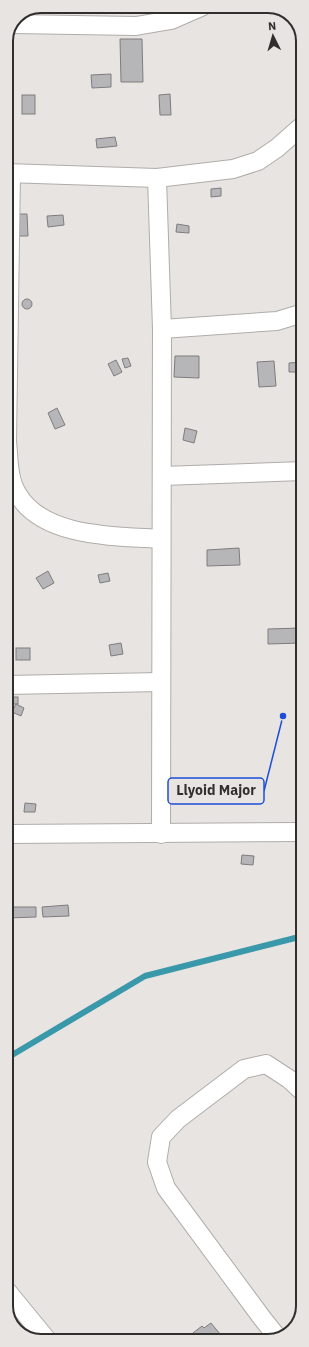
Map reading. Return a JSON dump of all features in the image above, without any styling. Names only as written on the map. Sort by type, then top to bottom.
[{"type":"street","points":[[19,24],[136,26],[171,20],[187,13]]},
{"type":"street","points":[[13,173],[157,178],[233,169],[258,161],[277,148],[296,131]]},
{"type":"street","points":[[157,178],[162,329],[161,834]]},
{"type":"street","points":[[162,329],[277,321],[296,314]]},
{"type":"street","points":[[162,476],[296,471]]},
{"type":"street","points":[[13,482],[16,493],[28,508],[48,521],[70,529],[98,534],[161,539]]},
{"type":"street","points":[[13,685],[161,682]]},
{"type":"street","points":[[13,834],[296,832]]},
{"type":"street","points":[[274,1333],[252,1306],[166,1188],[156,1162],[161,1137],[178,1119],[244,1069],[266,1064],[289,1078],[296,1085]]},
{"type":"street","points":[[13,1298],[42,1334]]},
{"type":"building","points":[[120,39],[142,39],[143,82],[121,82]]},
{"type":"building","points":[[111,74],[111,87],[92,88],[91,75]]},
{"type":"building","points":[[170,94],[171,115],[160,115],[159,95]]},
{"type":"building","points":[[22,95],[35,95],[35,114],[22,114]]},
{"type":"building","points":[[115,137],[117,146],[97,148],[96,139]]},
{"type":"building","points":[[221,188],[221,196],[211,197],[211,189]]},
{"type":"building","points":[[15,214],[27,214],[28,236],[15,236]]},
{"type":"building","points":[[63,215],[64,225],[48,227],[47,216]]},
{"type":"building","points":[[177,224],[189,226],[189,233],[176,232]]},
{"type":"building","points":[[27,299],[32,304],[27,309],[22,304]]},
{"type":"building","points":[[175,356],[199,356],[199,378],[174,377]]},
{"type":"building","points":[[128,358],[131,366],[125,368],[122,359]]},
{"type":"building","points":[[116,360],[122,372],[114,376],[108,364]]},
{"type":"building","points":[[274,361],[276,386],[259,387],[257,362]]},
{"type":"building","points":[[296,362],[296,372],[289,372],[289,363]]},
{"type":"building","points":[[57,408],[65,425],[55,429],[48,413]]},
{"type":"building","points":[[185,428],[197,431],[194,443],[183,440]]},
{"type":"building","points":[[239,548],[240,565],[207,566],[207,550]]},
{"type":"building","points":[[48,571],[54,583],[43,589],[36,578]]},
{"type":"building","points":[[108,573],[110,581],[100,583],[98,575]]},
{"type":"building","points":[[296,628],[296,643],[268,644],[268,629]]},
{"type":"building","points":[[121,643],[123,654],[111,656],[109,645]]},
{"type":"building","points":[[16,648],[30,648],[30,660],[16,660]]},
{"type":"building","points":[[13,697],[18,697],[18,704],[13,704]]},
{"type":"building","points":[[16,704],[24,708],[21,716],[13,712]]},
{"type":"building","points":[[25,803],[36,804],[35,812],[24,812]]},
{"type":"building","points":[[242,855],[254,856],[253,865],[241,864]]},
{"type":"building","points":[[68,905],[69,916],[43,917],[42,907]]},
{"type":"building","points":[[13,907],[36,907],[36,917],[13,918]]},
{"type":"building","points":[[211,1323],[220,1334],[192,1334],[202,1326],[204,1328]]},
{"type":"waterway","points":[[13,1054],[145,976],[296,938]]},
{"type":"place","name":"Llyoid Major","points":[[283,716]]}]
